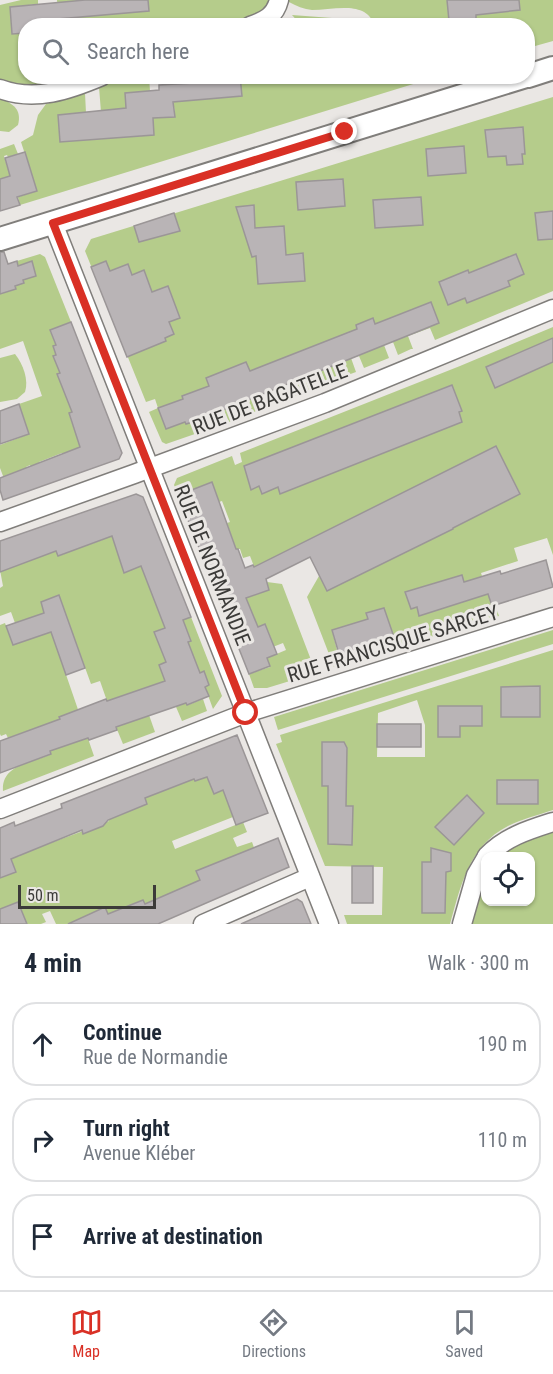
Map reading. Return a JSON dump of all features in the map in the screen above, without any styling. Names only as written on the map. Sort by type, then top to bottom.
[{"type":"street","points":[[268,18],[273,15],[279,0]]},
{"type":"street","points":[[535,74],[553,68]]},
{"type":"street","points":[[0,89],[22,94],[52,93],[84,84]]},
{"type":"street","points":[[0,239],[501,84]]},
{"type":"street","name":"RUE DE NORMANDIE","points":[[53,223],[329,924]]},
{"type":"street","name":"RUE DE BAGATELLE","points":[[0,522],[150,469],[344,396],[553,309]]},
{"type":"street","name":"RUE FRANCISQUE SARCEY","points":[[0,809],[246,713],[553,617]]},
{"type":"street","points":[[491,852],[518,834],[553,822]]},
{"type":"street","points":[[462,924],[476,875],[481,866]]},
{"type":"street","points":[[203,924],[310,877]]},
{"type":"green space","points":[[21,0],[38,0],[38,4],[10,7],[12,34],[18,34],[18,83],[0,79],[0,5]]},
{"type":"green space","points":[[57,0],[78,0],[80,17],[128,0],[273,0],[258,17],[254,18],[58,18]]},
{"type":"green space","points":[[289,0],[553,0],[553,41],[535,46],[535,18],[371,18],[356,9],[312,10],[289,2]]},
{"type":"green space","points":[[292,15],[332,18],[295,18]]},
{"type":"green space","points":[[106,84],[150,84],[150,91],[125,93],[129,137],[154,135],[153,118],[175,116],[172,84],[194,84],[195,100],[242,96],[241,84],[413,84],[20,205],[18,197],[37,191],[21,142],[33,135],[38,115],[46,104],[85,93],[86,113],[58,115],[60,142],[107,138],[101,112],[99,87]]},
{"type":"green space","points":[[553,97],[553,291],[435,340],[430,328],[408,336],[413,349],[398,355],[393,342],[384,345],[389,358],[364,368],[359,356],[351,358],[356,372],[326,383],[321,371],[314,373],[319,386],[295,396],[289,383],[259,395],[264,408],[229,422],[224,410],[214,414],[218,426],[166,444],[162,442],[149,412],[158,408],[155,399],[146,402],[85,251],[91,239]]},
{"type":"green space","points":[[0,98],[12,105],[19,115],[18,125],[9,132],[0,131]]},
{"type":"green space","points":[[14,144],[18,154],[4,156],[10,176],[0,179],[0,149]]},
{"type":"green space","points":[[40,254],[45,257],[71,322],[50,331],[56,345],[53,347],[56,355],[53,356],[88,470],[62,453],[39,462],[41,468],[33,471],[30,465],[26,467],[28,473],[11,497],[0,468],[0,445],[29,434],[19,404],[42,396],[23,341],[0,349],[0,290],[7,292],[16,289],[15,286],[23,280],[36,276],[32,261],[18,266],[17,261]]},
{"type":"green space","points":[[553,327],[553,555],[547,538],[514,548],[518,561],[481,573],[492,606],[495,605],[499,616],[378,653],[375,642],[393,636],[384,608],[366,613],[368,621],[332,630],[338,654],[349,651],[352,661],[334,667],[307,597],[319,576],[327,590],[520,493],[496,446],[274,559],[280,572],[258,577],[250,556],[243,558],[240,549],[236,549],[227,523],[230,522],[222,501],[219,502],[212,482],[189,491],[196,510],[186,515],[174,485],[177,478],[232,456],[235,465],[242,462],[240,453]]},
{"type":"green space","points":[[15,354],[24,372],[25,392],[17,399],[0,402],[0,358]]},
{"type":"green space","points":[[110,531],[119,556],[138,558],[166,627],[154,632],[166,662],[192,652],[188,642],[191,640],[183,620],[191,617],[222,696],[213,709],[205,687],[209,685],[204,672],[188,705],[203,699],[207,711],[182,721],[165,681],[107,701],[100,681],[91,684],[59,596],[43,601],[41,602],[94,756],[3,791],[7,775],[13,770],[51,754],[41,726],[8,738],[6,734],[1,736],[0,734],[0,625],[5,623],[13,645],[26,619],[15,623],[11,612],[0,616],[0,588],[3,586],[0,570],[13,565],[17,566],[16,564],[55,546],[59,556],[69,552],[67,545],[91,544],[102,540],[100,534]]},
{"type":"green space","points":[[267,582],[282,584],[316,673],[267,688],[254,688],[249,674],[270,667],[267,658],[286,650],[283,643],[265,650],[271,638],[265,624],[258,627],[246,598],[269,590]]},
{"type":"green space","points":[[553,630],[553,644],[278,730],[274,717]]},
{"type":"green space","points":[[553,650],[553,810],[508,826],[484,844],[475,856],[463,881],[450,924],[347,924],[344,915],[382,915],[383,867],[325,866],[276,744],[282,742],[280,735]],"holes":[[[417,700],[425,725],[425,757],[377,757],[378,713]]]},
{"type":"green space","points":[[149,715],[155,732],[123,744],[116,727]]},
{"type":"green space","points":[[206,774],[214,794],[231,787],[238,803],[229,807],[233,817],[172,841],[175,849],[243,822],[247,832],[233,838],[237,847],[252,842],[257,856],[196,871],[200,881],[145,904],[143,900],[125,907],[129,916],[80,924],[56,924],[50,911],[42,914],[46,922],[41,924],[2,924],[0,919],[0,861],[7,875],[16,872],[10,856],[15,854],[16,857],[20,856],[13,837],[19,835],[15,826],[27,821],[37,848],[109,821],[107,817],[147,804],[145,798],[194,779],[196,781],[204,778]]},
{"type":"green space","points":[[553,831],[553,924],[471,924],[481,888],[481,906],[535,906],[535,852],[504,852],[512,846]]},
{"type":"building","points":[[85,0],[148,0],[149,11],[69,18],[18,18],[18,34],[12,34],[10,7]]},
{"type":"building","points":[[447,0],[519,0],[520,10],[476,15],[476,18],[449,18]]},
{"type":"building","points":[[241,84],[242,96],[173,102],[175,117],[153,118],[154,135],[60,142],[58,115],[126,108],[125,93],[159,90],[159,85]]},
{"type":"building","points":[[523,127],[525,154],[522,154],[523,164],[507,165],[506,156],[488,157],[485,130]]},
{"type":"building","points":[[464,146],[466,173],[428,176],[426,149]]},
{"type":"building","points":[[25,152],[37,191],[17,197],[20,205],[0,211],[0,179],[10,176],[5,158]]},
{"type":"building","points":[[343,179],[345,206],[298,210],[296,182]]},
{"type":"building","points":[[421,197],[423,225],[375,228],[373,200]]},
{"type":"building","points":[[254,205],[255,228],[284,226],[286,255],[303,253],[305,281],[258,284],[256,256],[252,257],[236,207]]},
{"type":"building","points":[[553,211],[553,239],[538,240],[535,213]]},
{"type":"building","points":[[174,213],[180,231],[139,242],[134,226]]},
{"type":"building","points":[[0,252],[4,252],[8,264],[17,261],[18,266],[32,261],[36,276],[23,280],[24,283],[15,286],[16,289],[0,294]]},
{"type":"building","points":[[516,254],[524,274],[508,281],[510,286],[467,303],[465,298],[448,305],[439,282]]},
{"type":"building","points":[[106,261],[110,271],[128,264],[132,275],[144,270],[152,292],[168,286],[180,318],[169,322],[174,334],[165,338],[166,341],[127,357],[91,267]]},
{"type":"building","points":[[431,302],[439,323],[196,421],[186,424],[185,422],[166,429],[158,408],[209,386],[206,378],[246,362],[250,371],[357,329],[356,325],[373,318],[375,324]]},
{"type":"building","points":[[71,322],[122,453],[119,459],[3,500],[0,478],[80,447],[69,413],[72,412],[57,374],[60,373],[53,356],[56,355],[53,346],[56,345],[50,330]]},
{"type":"building","points":[[553,338],[553,362],[495,388],[486,367]]},
{"type":"building","points":[[452,385],[462,411],[459,412],[462,422],[280,494],[278,487],[262,494],[259,486],[251,490],[244,466]]},
{"type":"building","points":[[19,404],[29,434],[0,444],[0,411]]},
{"type":"building","points":[[496,446],[520,494],[327,591],[310,557],[266,579],[269,590],[246,598],[258,627],[265,624],[277,654],[267,658],[270,666],[249,674],[186,515],[196,510],[189,491],[212,482],[245,568],[253,565],[254,567]]},
{"type":"building","points":[[136,494],[143,497],[191,617],[183,620],[191,641],[188,642],[200,673],[204,671],[209,685],[205,687],[209,696],[116,727],[117,730],[89,740],[88,738],[50,751],[51,754],[0,773],[0,741],[106,699],[107,701],[165,681],[159,665],[166,662],[154,632],[165,628],[141,566],[124,573],[112,536],[58,556],[56,551],[0,572],[0,541]]},
{"type":"building","points":[[546,560],[553,587],[492,606],[488,594],[419,616],[417,607],[411,609],[405,592],[462,575],[464,582],[500,571],[501,574]]},
{"type":"building","points":[[59,595],[85,668],[66,675],[51,632],[13,645],[6,626],[44,613],[41,602]]},
{"type":"building","points":[[384,608],[394,637],[339,654],[332,630],[368,619],[366,613]]},
{"type":"building","points":[[540,686],[540,717],[501,717],[501,687]]},
{"type":"building","points":[[438,706],[482,706],[482,726],[460,726],[460,737],[438,737]]},
{"type":"building","points":[[377,724],[421,724],[421,747],[377,747]]},
{"type":"building","points":[[237,735],[268,813],[236,825],[223,790],[214,794],[207,777],[195,781],[194,779],[145,798],[147,804],[108,820],[103,826],[83,834],[82,830],[11,859],[16,872],[0,878],[0,828],[14,822],[15,826],[62,808],[61,804]]},
{"type":"building","points":[[322,742],[344,742],[347,748],[346,806],[353,806],[352,845],[328,844],[328,786],[322,786]]},
{"type":"building","points":[[497,780],[538,780],[538,804],[497,804]]},
{"type":"building","points":[[467,795],[484,813],[454,845],[435,827]]},
{"type":"building","points":[[278,838],[289,867],[158,924],[68,924],[105,907],[108,914],[143,900],[145,904],[200,880],[196,871]]},
{"type":"building","points":[[431,848],[451,853],[451,871],[446,872],[445,913],[422,913],[422,862],[431,862]]},
{"type":"building","points":[[352,866],[373,866],[373,903],[352,903]]},
{"type":"building","points":[[297,899],[302,902],[311,924],[241,924]]},
{"type":"building","points":[[18,902],[27,924],[0,924],[0,909]]},
{"type":"route","points":[[246,713],[53,223],[345,132]]}]
